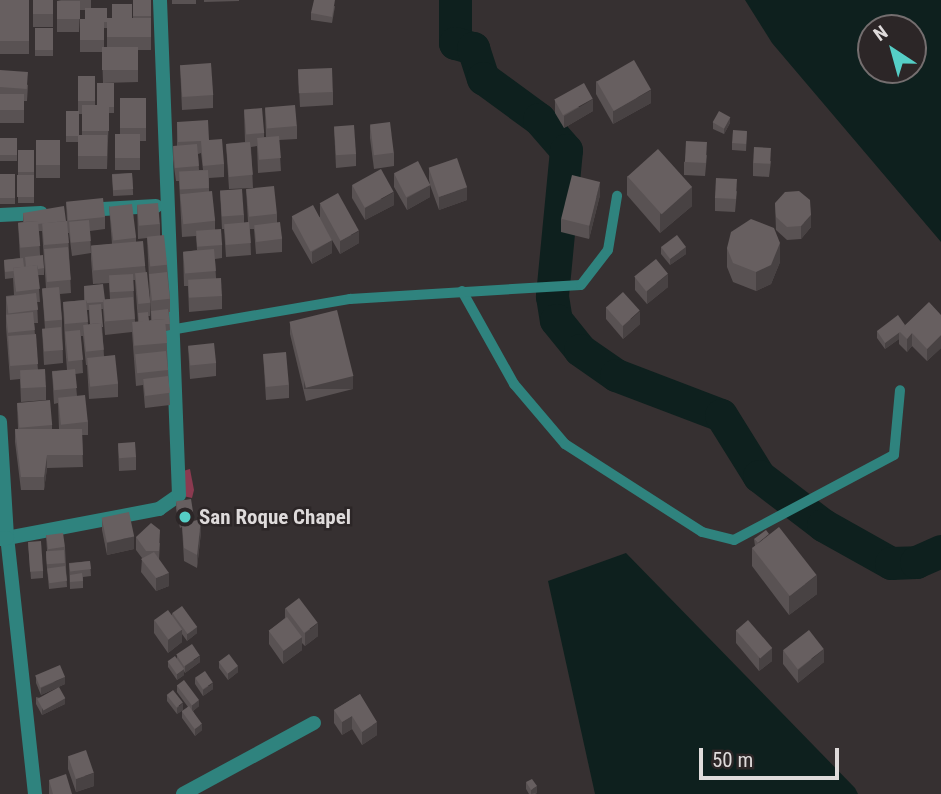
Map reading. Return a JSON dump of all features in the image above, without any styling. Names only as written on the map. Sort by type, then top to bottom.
[{"type":"street","points":[[3,539],[147,512],[179,495],[176,329],[160,0]]},
{"type":"street","points":[[0,215],[169,205]]},
{"type":"street","points":[[0,422],[3,539],[35,794]]},
{"type":"street","points":[[183,794],[314,723]]},
{"type":"lane","points":[[176,329],[350,299],[580,285],[608,250],[617,196]]},
{"type":"lane","points":[[462,291],[514,384],[565,444],[702,532],[734,540],[771,526],[894,455],[900,390]]},
{"type":"shaded area","points":[[190,469],[194,490],[192,498],[183,496],[183,471]]},
{"type":"water","points":[[745,0],[941,0],[941,242],[772,43]]},
{"type":"water","points":[[626,553],[858,794],[595,794],[548,581]]},
{"type":"building","points":[[0,0],[29,0],[29,41],[0,41]]},
{"type":"building","points":[[33,0],[53,0],[53,14],[33,14]]},
{"type":"building","points":[[133,0],[151,0],[151,16],[133,16]]},
{"type":"building","points":[[314,0],[335,0],[332,17],[311,13]]},
{"type":"building","points":[[57,1],[80,1],[80,19],[57,19]]},
{"type":"building","points":[[112,4],[132,4],[132,19],[112,19]]},
{"type":"building","points":[[85,8],[107,8],[107,22],[104,22],[104,19],[85,19]]},
{"type":"building","points":[[107,18],[151,18],[151,37],[107,37]]},
{"type":"building","points":[[80,19],[104,19],[104,40],[80,40]]},
{"type":"building","points":[[35,28],[53,28],[53,50],[35,50]]},
{"type":"building","points":[[102,47],[138,47],[138,70],[102,70]]},
{"type":"building","points":[[634,60],[651,89],[614,111],[597,82]]},
{"type":"building","points":[[211,63],[213,95],[182,97],[180,65]]},
{"type":"building","points":[[332,68],[333,92],[299,93],[298,69]]},
{"type":"building","points":[[0,70],[28,72],[27,89],[0,87]]},
{"type":"building","points":[[78,76],[95,76],[95,101],[78,101]]},
{"type":"building","points":[[97,83],[114,83],[114,107],[97,105]]},
{"type":"building","points":[[584,83],[593,99],[563,115],[554,99]]},
{"type":"building","points":[[0,94],[24,94],[24,110],[0,110]]},
{"type":"building","points":[[120,98],[146,98],[146,128],[120,128]]},
{"type":"building","points":[[82,105],[109,105],[109,131],[82,131]]},
{"type":"building","points":[[295,105],[297,126],[267,129],[265,108]]},
{"type":"building","points":[[262,108],[264,133],[246,134],[244,110]]},
{"type":"building","points":[[66,111],[79,111],[79,136],[66,136]]},
{"type":"building","points":[[719,111],[730,117],[724,129],[713,122]]},
{"type":"building","points":[[208,120],[209,140],[222,139],[224,164],[203,166],[201,141],[178,142],[177,122]]},
{"type":"building","points":[[390,122],[394,153],[374,155],[370,124]]},
{"type":"building","points":[[354,125],[356,154],[336,155],[334,126]]},
{"type":"building","points":[[733,130],[747,131],[746,144],[732,143]]},
{"type":"building","points":[[115,134],[140,134],[140,158],[115,158]]},
{"type":"building","points":[[78,135],[107,135],[107,156],[78,156]]},
{"type":"building","points":[[279,136],[281,158],[259,160],[257,138]]},
{"type":"building","points":[[0,138],[17,138],[17,155],[0,155]]},
{"type":"building","points":[[36,140],[60,140],[60,165],[36,165]]},
{"type":"building","points":[[686,141],[707,142],[706,163],[685,162]]},
{"type":"building","points":[[250,142],[253,175],[229,177],[226,144]]},
{"type":"building","points":[[197,144],[199,166],[175,168],[173,146]]},
{"type":"building","points":[[754,147],[771,148],[770,164],[753,163]]},
{"type":"building","points":[[658,149],[692,187],[662,214],[628,176]]},
{"type":"building","points":[[18,150],[34,150],[34,172],[18,172]]},
{"type":"building","points":[[457,158],[467,187],[439,197],[429,168]]},
{"type":"building","points":[[418,161],[430,185],[406,197],[394,173]]},
{"type":"building","points":[[381,169],[394,192],[365,208],[352,185]]},
{"type":"building","points":[[208,170],[209,188],[180,189],[179,172]]},
{"type":"building","points":[[132,173],[133,189],[113,190],[112,174]]},
{"type":"building","points":[[0,174],[15,174],[15,198],[0,198]]},
{"type":"building","points":[[17,175],[34,175],[34,197],[17,197]]},
{"type":"building","points":[[572,175],[600,182],[589,226],[561,219]]},
{"type":"building","points":[[716,178],[737,179],[736,199],[715,198]]},
{"type":"building","points":[[274,186],[277,214],[249,217],[246,189]]},
{"type":"building","points":[[242,189],[244,215],[222,216],[220,191]]},
{"type":"building","points":[[212,191],[215,221],[183,224],[180,194]]},
{"type":"building","points":[[799,191],[810,200],[811,215],[801,226],[787,227],[776,217],[775,203],[785,192]]},
{"type":"building","points":[[338,193],[359,231],[340,241],[320,203]]},
{"type":"building","points":[[103,198],[105,217],[68,221],[66,202]]},
{"type":"building","points":[[158,203],[160,224],[139,226],[137,205]]},
{"type":"building","points":[[132,204],[136,238],[113,241],[109,207]]},
{"type":"building","points":[[313,205],[332,240],[311,252],[292,216]]},
{"type":"building","points":[[64,206],[66,221],[38,224],[38,221],[24,222],[23,213]]},
{"type":"building","points":[[751,219],[774,228],[780,243],[771,265],[756,272],[733,263],[727,248],[731,232]]},
{"type":"building","points":[[89,220],[91,241],[71,243],[69,222]]},
{"type":"building","points":[[38,221],[40,246],[20,248],[18,223]]},
{"type":"building","points":[[67,221],[69,243],[44,245],[42,223]]},
{"type":"building","points":[[249,222],[251,243],[226,245],[224,224]]},
{"type":"building","points":[[280,222],[282,239],[256,242],[254,225]]},
{"type":"building","points":[[221,229],[222,245],[197,247],[196,231]]},
{"type":"building","points":[[164,235],[167,265],[150,267],[147,237]]},
{"type":"building","points":[[677,235],[686,247],[670,259],[661,247]]},
{"type":"building","points":[[143,241],[145,266],[93,270],[91,246]]},
{"type":"building","points":[[68,247],[71,280],[47,282],[44,249]]},
{"type":"building","points":[[214,249],[216,271],[185,274],[183,252]]},
{"type":"building","points":[[43,255],[44,268],[38,269],[37,265],[26,267],[25,257]]},
{"type":"building","points":[[23,258],[24,267],[5,272],[4,260]]},
{"type":"building","points":[[656,259],[668,274],[646,291],[634,277]]},
{"type":"building","points":[[37,265],[40,289],[16,292],[13,268]]},
{"type":"building","points":[[147,272],[150,303],[138,304],[135,273]]},
{"type":"building","points":[[167,272],[170,299],[152,301],[149,274]]},
{"type":"building","points":[[133,274],[134,291],[110,292],[109,275]]},
{"type":"building","points":[[221,278],[222,296],[189,298],[188,280]]},
{"type":"building","points":[[103,284],[105,300],[87,303],[84,286]]},
{"type":"building","points":[[59,287],[62,320],[45,321],[42,288]]},
{"type":"building","points":[[623,292],[640,311],[623,326],[606,307]]},
{"type":"building","points":[[36,293],[38,310],[8,314],[6,297]]},
{"type":"building","points":[[133,297],[135,319],[105,322],[103,300]]},
{"type":"building","points":[[86,300],[88,322],[65,324],[63,302]]},
{"type":"building","points":[[929,302],[941,315],[941,335],[927,349],[912,333],[907,339],[899,331]]},
{"type":"building","points":[[101,304],[103,327],[101,323],[90,324],[89,305]]},
{"type":"building","points":[[168,309],[170,324],[165,324],[165,319],[152,320],[151,311]]},
{"type":"building","points":[[337,310],[353,376],[306,388],[289,322]]},
{"type":"building","points":[[33,312],[35,330],[8,333],[6,315]]},
{"type":"building","points":[[148,312],[149,321],[139,322],[138,313]]},
{"type":"building","points":[[898,315],[905,325],[885,343],[877,331]]},
{"type":"building","points":[[165,319],[167,343],[134,346],[132,322]]},
{"type":"building","points":[[101,323],[104,350],[86,352],[83,325]]},
{"type":"building","points":[[61,327],[63,350],[44,352],[42,329]]},
{"type":"building","points":[[80,330],[83,360],[68,361],[65,332]]},
{"type":"building","points":[[36,334],[38,364],[10,366],[8,336]]},
{"type":"building","points":[[214,343],[216,363],[190,366],[188,346]]},
{"type":"building","points":[[166,351],[168,370],[137,373],[135,354]]},
{"type":"building","points":[[286,352],[289,385],[266,387],[263,354]]},
{"type":"building","points":[[115,355],[118,384],[90,387],[87,358]]},
{"type":"building","points":[[45,369],[46,387],[21,388],[20,370]]},
{"type":"building","points":[[75,369],[77,388],[54,390],[52,371]]},
{"type":"building","points":[[168,376],[170,393],[145,396],[143,379]]},
{"type":"building","points":[[85,395],[88,422],[61,425],[58,398]]},
{"type":"building","points":[[50,400],[52,425],[19,428],[17,403]]},
{"type":"building","points":[[15,429],[82,429],[83,455],[47,455],[44,477],[21,477]]},
{"type":"building","points":[[135,442],[136,457],[119,458],[118,443]]},
{"type":"building","points":[[191,499],[194,518],[179,520],[176,501]]},
{"type":"building","points":[[129,512],[134,536],[107,542],[102,518]]},
{"type":"building","points":[[201,519],[197,555],[184,548],[182,524]]},
{"type":"building","points":[[151,523],[160,530],[159,551],[146,551],[136,537]]},
{"type":"building","points":[[779,527],[817,575],[790,596],[752,548]]},
{"type":"building","points":[[766,530],[769,534],[758,543],[754,539]]},
{"type":"building","points":[[63,533],[65,547],[48,549],[46,535]]},
{"type":"building","points":[[41,541],[43,571],[30,572],[28,542]]},
{"type":"building","points":[[64,550],[65,563],[47,564],[46,551]]},
{"type":"building","points":[[154,552],[169,573],[156,578],[141,559]]},
{"type":"building","points":[[90,561],[91,569],[70,571],[69,564]]},
{"type":"building","points":[[65,566],[67,581],[49,583],[47,569]]},
{"type":"building","points":[[82,573],[83,581],[70,582],[70,575]]},
{"type":"building","points":[[299,598],[318,623],[304,633],[285,608]]},
{"type":"building","points":[[182,606],[197,627],[188,634],[172,613]]},
{"type":"building","points":[[168,610],[182,629],[168,639],[154,620]]},
{"type":"building","points":[[287,617],[302,637],[284,651],[269,631]]},
{"type":"building","points":[[748,620],[772,648],[760,658],[736,630]]},
{"type":"building","points":[[809,630],[824,649],[798,669],[783,650]]},
{"type":"building","points":[[192,644],[200,656],[184,666],[176,655]]},
{"type":"building","points":[[229,654],[238,666],[228,674],[219,662]]},
{"type":"building","points":[[175,656],[184,669],[177,674],[168,661]]},
{"type":"building","points":[[60,665],[65,677],[40,688],[35,676]]},
{"type":"building","points":[[205,671],[213,683],[203,689],[195,678]]},
{"type":"building","points":[[184,680],[199,700],[192,705],[177,685]]},
{"type":"building","points":[[59,687],[65,698],[43,710],[37,699]]},
{"type":"building","points":[[173,690],[183,703],[177,708],[167,695]]},
{"type":"building","points":[[360,694],[377,722],[362,732],[352,716],[342,722],[334,710]]},
{"type":"building","points":[[189,706],[202,724],[195,729],[182,711]]},
{"type":"building","points":[[86,750],[94,773],[76,779],[68,756]]},
{"type":"building","points":[[66,774],[72,794],[53,794],[49,780]]},
{"type":"building","points":[[532,779],[537,786],[531,790],[526,782]]},
{"type":"waterway","points":[[455,0],[455,43],[473,48],[483,78],[539,119],[566,150],[552,296],[556,320],[580,350],[616,375],[721,415],[759,476],[823,525],[891,563],[916,562],[941,551]]},
{"type":"place","name":"San Roque Chapel","points":[[185,517]]}]
